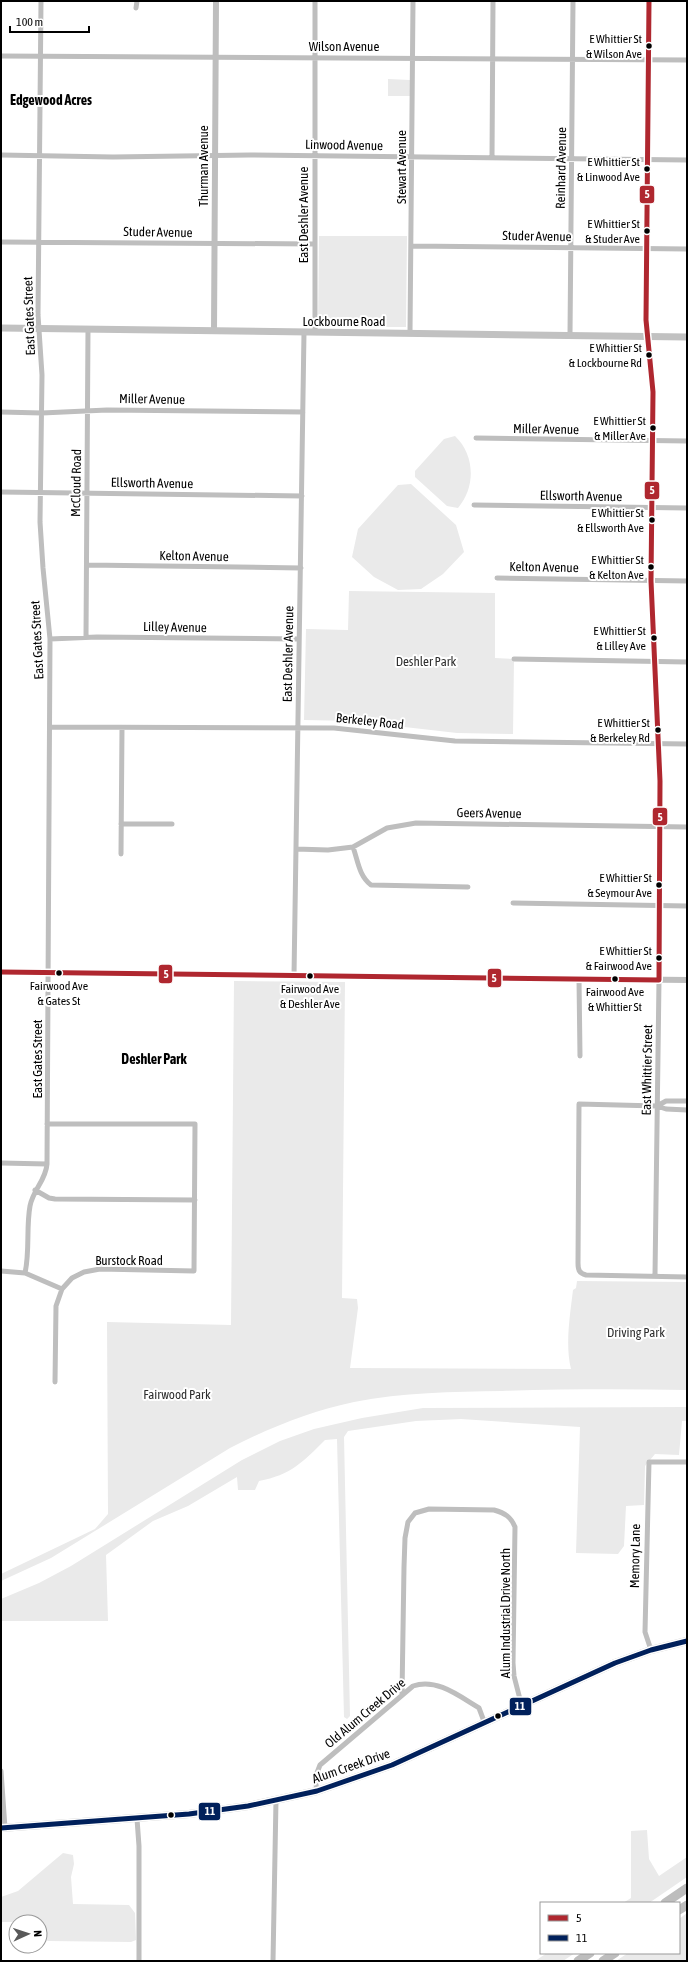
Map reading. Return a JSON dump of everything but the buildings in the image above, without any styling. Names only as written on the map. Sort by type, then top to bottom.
[{"type":"highway","points":[[666,1902],[687,1888]]},
{"type":"highway","points":[[578,1961],[588,1954]]},
{"type":"highway","points":[[602,1961],[612,1954]]},
{"type":"main road","name":"Lockbourne Road","points":[[1,328],[687,337]]},
{"type":"main road","name":"Alum Creek Drive","points":[[3,1828],[137,1818],[233,1808],[317,1791],[392,1765],[485,1724],[615,1663],[651,1650],[687,1641]]},
{"type":"street","name":"East Gates Street","points":[[25,1274],[29,1253],[29,1210],[35,1190],[46,1174],[47,1164],[50,639],[41,548],[42,360],[38,329],[41,1]]},
{"type":"street","points":[[136,8],[137,1]]},
{"type":"street","name":"Thurman Avenue","points":[[214,331],[216,1]]},
{"type":"street","name":"East Deshler Avenue","points":[[315,1],[315,332]]},
{"type":"street","name":"Stewart Avenue","points":[[410,333],[413,1]]},
{"type":"street","points":[[492,158],[493,1]]},
{"type":"street","name":"Reinhard Avenue","points":[[570,335],[573,1]]},
{"type":"street","name":"East Whittier Street","points":[[650,1],[647,248],[648,337],[653,392],[651,581],[659,744],[660,827],[655,1275]]},
{"type":"street","name":"Wilson Avenue","points":[[1,56],[215,58],[315,56],[687,60]]},
{"type":"street","name":"Linwood Avenue","points":[[1,156],[314,156],[687,160]]},
{"type":"street","name":"Studer Avenue","points":[[1,242],[314,244]]},
{"type":"street","name":"Studer Avenue","points":[[411,246],[687,249]]},
{"type":"street","name":"McCloud Road","points":[[86,637],[88,329]]},
{"type":"street","name":"East Deshler Avenue","points":[[294,976],[304,332]]},
{"type":"street","name":"Miller Avenue","points":[[1,412],[42,413],[88,410],[303,412]]},
{"type":"street","name":"Miller Avenue","points":[[476,438],[687,441]]},
{"type":"street","name":"Ellsworth Avenue","points":[[1,492],[302,496]]},
{"type":"street","name":"Ellsworth Avenue","points":[[474,505],[687,508]]},
{"type":"street","name":"Kelton Avenue","points":[[87,565],[300,568]]},
{"type":"street","name":"Kelton Avenue","points":[[497,578],[687,581]]},
{"type":"street","name":"Lilley Avenue","points":[[50,639],[86,637],[300,639]]},
{"type":"street","points":[[514,659],[687,662]]},
{"type":"street","name":"Berkeley Road","points":[[50,727],[334,728],[455,741],[687,744]]},
{"type":"street","points":[[121,854],[122,728]]},
{"type":"street","name":"Geers Avenue","points":[[296,850],[328,850],[353,847],[387,828],[416,822],[687,828]]},
{"type":"street","points":[[121,824],[172,824]]},
{"type":"street","points":[[353,847],[361,873],[365,880],[371,885],[468,887]]},
{"type":"street","points":[[514,903],[687,906]]},
{"type":"street","points":[[1,972],[687,980]]},
{"type":"street","points":[[579,979],[580,1056]]},
{"type":"street","points":[[657,1106],[666,1101],[687,1102]]},
{"type":"street","points":[[687,1110],[666,1110],[657,1106],[579,1104],[578,1270],[581,1274],[586,1275],[655,1275],[687,1277]]},
{"type":"street","points":[[35,1190],[49,1198],[55,1199],[195,1200],[195,1124],[47,1124]]},
{"type":"street","points":[[1,1163],[47,1164]]},
{"type":"street","name":"Burstock Road","points":[[62,1289],[78,1275],[91,1270],[194,1271],[195,1200]]},
{"type":"street","points":[[1,1271],[25,1274],[62,1289],[55,1312],[55,1382]]},
{"type":"street","name":"Memory Lane","points":[[651,1650],[645,1632],[649,1462],[687,1462]]},
{"type":"street","name":"Alum Industrial Drive North","points":[[402,1694],[404,1554],[408,1522],[415,1513],[429,1509],[494,1510],[504,1513],[512,1519],[516,1536],[514,1676],[522,1707]]},
{"type":"street","name":"Old Alum Creek Drive","points":[[317,1791],[315,1778],[320,1765],[402,1694],[420,1684],[441,1686],[479,1708],[485,1724]]},
{"type":"street","points":[[1,1771],[3,1828]]},
{"type":"street","points":[[273,1961],[276,1800]]},
{"type":"street","points":[[137,1818],[139,1846],[139,1961]]},
{"type":"green space","points":[[388,79],[410,80],[410,96],[388,96]]},
{"type":"green space","points":[[319,236],[407,236],[406,327],[318,327]]},
{"type":"green space","points":[[455,436],[462,444],[466,452],[471,471],[468,491],[458,508],[447,506],[415,477],[415,471],[444,439]]},
{"type":"green space","points":[[411,484],[456,525],[464,552],[443,574],[421,589],[398,590],[374,577],[352,557],[358,529],[398,485]]},
{"type":"green space","name":"Deshler Park","points":[[349,591],[495,593],[495,658],[514,659],[513,734],[457,733],[352,721],[304,720],[306,629],[348,630]]},
{"type":"green space","name":"Fairwood Park","points":[[234,981],[345,982],[342,1298],[357,1299],[358,1308],[350,1368],[571,1369],[568,1350],[569,1330],[573,1290],[576,1288],[577,1281],[687,1282],[687,1390],[618,1389],[428,1393],[372,1399],[322,1410],[275,1427],[230,1448],[51,1558],[1,1581],[1,1574],[95,1529],[108,1514],[107,1322],[231,1325]]},
{"type":"green space","points":[[687,1407],[687,1421],[682,1421],[679,1455],[655,1454],[645,1466],[644,1505],[626,1506],[624,1546],[618,1554],[576,1553],[580,1427],[461,1419],[416,1421],[348,1431],[344,1437],[350,1716],[347,1719],[344,1717],[337,1439],[325,1440],[303,1461],[288,1471],[259,1481],[255,1490],[238,1490],[237,1477],[188,1506],[153,1521],[106,1555],[108,1621],[1,1621],[1,1599],[39,1583],[71,1566],[242,1460],[280,1441],[314,1429],[362,1418],[423,1408]]},
{"type":"green space","points":[[647,1830],[649,1859],[659,1876],[687,1857],[687,1877],[650,1902],[625,1902],[631,1898],[631,1831]]},
{"type":"green space","points":[[63,1853],[73,1855],[74,1864],[71,1877],[73,1904],[129,1905],[135,1913],[136,1940],[131,1942],[48,1941],[48,1914],[8,1914],[8,1922],[1,1922],[1,1897],[18,1891]]},
{"type":"green space","points":[[687,1913],[687,1961],[616,1961],[626,1954],[680,1954],[680,1918]]},
{"type":"green space","points":[[546,1954],[574,1954],[563,1961],[535,1961]]},
{"type":"transit line","name":"5","points":[[649,1],[646,320],[653,392],[651,581],[660,781],[659,980]]},
{"type":"transit line","name":"5","points":[[1,972],[659,980]]},
{"type":"transit line","name":"11","points":[[1,1828],[189,1814],[248,1806],[317,1791],[392,1765],[615,1663],[651,1650],[687,1641]]},
{"type":"place","name":"E Whittier St & Wilson Ave","points":[[649,46]]},
{"type":"place","name":"E Whittier St & Linwood Ave","points":[[647,169]]},
{"type":"place","name":"E Whittier St & Studer Ave","points":[[647,231]]},
{"type":"place","name":"E Whittier St & Lockbourne Rd","points":[[649,355]]},
{"type":"place","name":"E Whittier St & Miller Ave","points":[[653,428]]},
{"type":"place","name":"E Whittier St & Ellsworth Ave","points":[[652,520]]},
{"type":"place","name":"E Whittier St & Kelton Ave","points":[[651,567]]},
{"type":"place","name":"E Whittier St & Lilley Ave","points":[[654,638]]},
{"type":"place","name":"E Whittier St & Berkeley Rd","points":[[658,730]]},
{"type":"place","name":"E Whittier St & Seymour Ave","points":[[659,885]]},
{"type":"place","name":"E Whittier St & Fairwood Ave","points":[[659,958]]},
{"type":"place","name":"Fairwood Ave & Gates St","points":[[59,973]]},
{"type":"place","name":"Fairwood Ave & Deshler Ave","points":[[310,976]]},
{"type":"place","name":"Fairwood Ave & Whittier St","points":[[615,979]]},
{"type":"district","name":"Edgewood Acres","points":[[51,100]]},
{"type":"district","name":"Deshler Park","points":[[154,1059]]},
{"type":"park label","name":"Driving Park","points":[[636,1332]]}]
